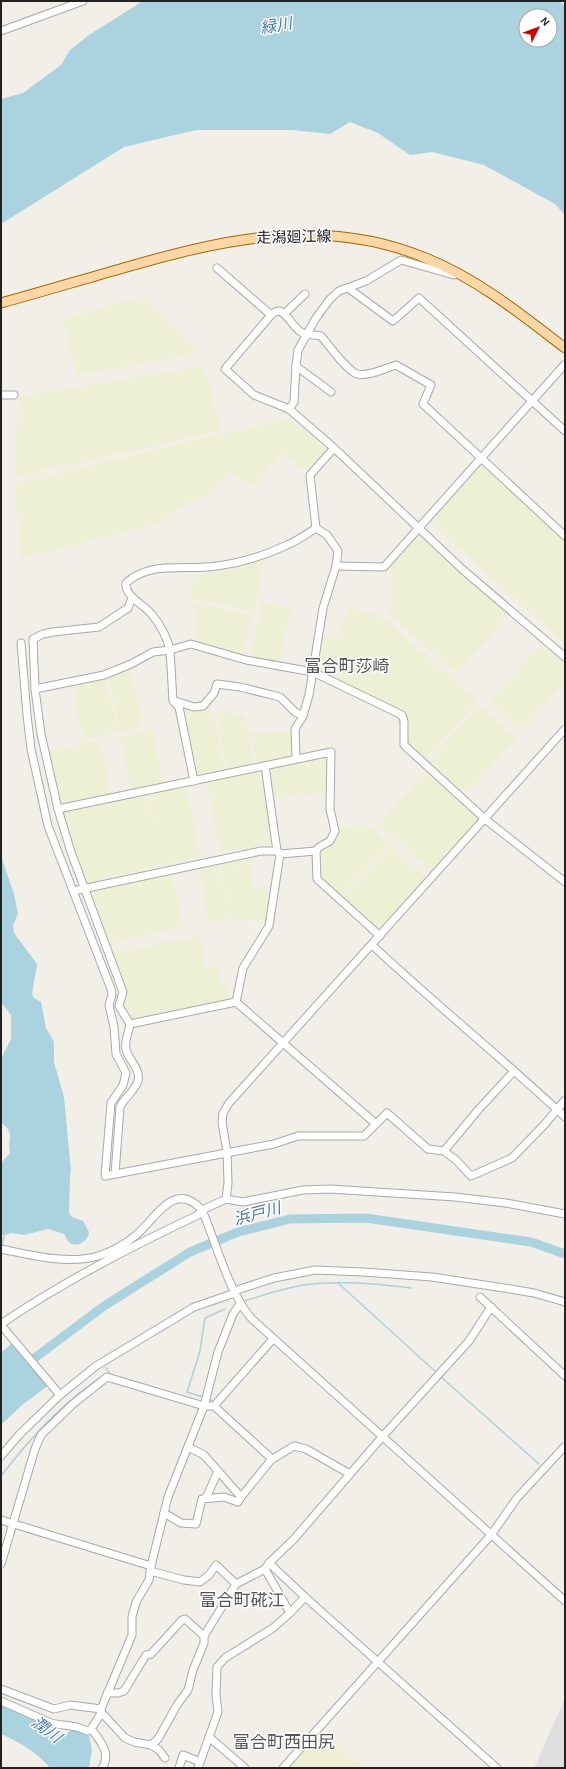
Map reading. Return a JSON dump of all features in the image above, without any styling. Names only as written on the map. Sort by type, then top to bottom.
[{"type":"main road","name":"走潟廻江線","points":[[1,303],[196,248],[269,235],[316,234],[374,240],[429,259],[464,277],[507,304],[565,348]]},
{"type":"street","points":[[1,31],[83,1]]},
{"type":"street","points":[[289,409],[294,402],[298,350],[316,318],[330,299],[339,291],[366,281],[401,260],[464,277]]},
{"type":"street","points":[[217,268],[271,316]]},
{"type":"street","points":[[348,288],[393,320],[419,298],[565,431]]},
{"type":"street","points":[[285,313],[305,294]]},
{"type":"street","points":[[565,536],[423,404],[431,385],[396,365],[366,374],[358,374],[350,370],[321,336],[307,334],[300,331],[285,313],[280,310],[271,316],[225,369],[254,395],[289,409],[334,448],[462,568],[565,657]]},
{"type":"street","points":[[336,566],[384,567],[565,364]]},
{"type":"street","points":[[296,366],[331,392]]},
{"type":"street","points":[[2,394],[14,395]]},
{"type":"street","points":[[316,528],[310,475],[334,448]]},
{"type":"street","points":[[296,758],[295,729],[304,716],[313,672],[323,608],[336,566],[338,551],[336,545],[327,534],[316,528]]},
{"type":"street","points":[[194,781],[179,707],[173,700],[170,650],[162,629],[152,614],[142,604],[132,598],[125,588],[126,584],[142,571],[156,568],[216,566],[244,560],[288,545],[316,528]]},
{"type":"street","points":[[115,1174],[120,1107],[135,1086],[138,1072],[126,1048],[130,1024],[119,1006],[124,992],[85,889],[58,809],[41,734],[35,689],[33,639],[43,634],[53,632],[99,627],[128,608],[132,598]]},
{"type":"street","points":[[21,643],[27,715],[38,782],[48,826],[111,989],[112,995],[109,1005],[114,1028],[116,1054],[126,1073],[124,1085],[111,1103],[105,1176],[274,1144],[298,1136],[364,1136],[387,1113],[428,1149],[444,1151],[456,1160],[471,1176],[512,1158],[565,1100]]},
{"type":"street","points":[[35,689],[104,675],[131,664],[153,652],[170,650],[191,644],[246,660],[313,672],[402,715],[404,721],[404,745],[485,818],[565,882]]},
{"type":"street","points":[[173,700],[189,706],[203,706],[214,693],[217,684],[227,684],[280,697],[295,712],[304,716]]},
{"type":"street","points":[[228,1199],[227,1152],[222,1122],[223,1113],[229,1103],[565,729]]},
{"type":"street","points":[[58,809],[265,766],[296,758],[331,752],[329,804],[335,831],[330,841],[319,847],[316,851],[317,879],[380,936]]},
{"type":"street","points":[[236,1002],[243,968],[268,926],[279,852],[265,766]]},
{"type":"street","points":[[73,891],[261,851],[316,851]]},
{"type":"street","points":[[372,945],[412,983],[565,1117]]},
{"type":"street","points":[[130,1024],[236,1002]]},
{"type":"street","points":[[236,1002],[376,1124]]},
{"type":"street","points":[[444,1151],[514,1071]]},
{"type":"street","points":[[60,1395],[1,1324],[107,1259],[198,1215],[202,1210],[228,1199],[243,1202],[304,1190],[330,1189],[455,1197],[506,1203],[565,1214]]},
{"type":"street","points":[[1,1249],[62,1259],[92,1258],[130,1241],[173,1200],[184,1198],[190,1200],[202,1210],[234,1292],[240,1304],[249,1316],[565,1601]]},
{"type":"street","points":[[1,1456],[19,1435],[60,1395],[96,1366],[188,1311],[234,1292],[274,1278],[315,1270],[432,1277],[534,1293],[565,1302]]},
{"type":"street","points":[[480,1297],[565,1376]]},
{"type":"street","points":[[1,1701],[51,1723],[58,1725],[76,1725],[86,1731],[91,1728],[101,1712],[132,1635],[132,1617],[136,1602],[149,1580],[164,1513],[176,1473],[188,1448],[204,1406],[218,1352],[233,1314],[240,1304]]},
{"type":"street","points":[[151,1745],[158,1739],[177,1705],[188,1690],[193,1670],[204,1643],[204,1636],[236,1584],[267,1566],[294,1539],[382,1437],[469,1341],[491,1307]]},
{"type":"street","points":[[214,1406],[273,1339]]},
{"type":"street","points":[[1,1564],[35,1449],[41,1435],[73,1404],[107,1377],[204,1406],[214,1406],[272,1459]]},
{"type":"street","points":[[206,1498],[224,1497],[238,1502],[272,1459],[294,1446],[306,1449],[350,1474]]},
{"type":"street","points":[[283,1768],[491,1535],[517,1498],[565,1446]]},
{"type":"street","points":[[188,1448],[204,1455],[241,1497]]},
{"type":"street","points":[[164,1513],[181,1523],[196,1524],[202,1500],[206,1498],[218,1472]]},
{"type":"street","points":[[1,1520],[184,1580],[200,1582],[209,1575],[216,1565],[236,1584]]},
{"type":"street","points":[[267,1566],[497,1768]]},
{"type":"street","points":[[267,1566],[290,1614]]},
{"type":"street","points":[[178,1768],[184,1755],[199,1765],[218,1712],[216,1695],[217,1668],[225,1658],[273,1628],[290,1614],[304,1597]]},
{"type":"street","points":[[108,1693],[118,1693],[124,1691],[146,1655],[151,1654],[182,1620],[184,1619],[204,1636]]},
{"type":"street","points":[[1,1689],[54,1709],[70,1705],[101,1712],[125,1738],[134,1742],[151,1745],[159,1750],[165,1758]]},
{"type":"street","points":[[91,1728],[102,1742],[106,1759],[102,1768]]},
{"type":"street","points":[[209,1737],[245,1768]]},
{"type":"shaded area","points":[[565,1698],[565,1768],[534,1768]]},
{"type":"green space","points":[[141,297],[199,353],[76,376],[63,319]]},
{"type":"green space","points":[[204,366],[221,431],[15,477],[18,397]]},
{"type":"green space","points":[[289,418],[330,453],[302,471],[282,453],[252,488],[231,471],[197,503],[187,501],[159,524],[21,559],[14,484]]},
{"type":"green space","points":[[479,460],[565,538],[565,644],[427,520]]},
{"type":"green space","points":[[419,532],[510,613],[457,674],[390,615],[393,572],[385,566]]},
{"type":"green space","points":[[264,560],[254,612],[192,599],[191,578]]},
{"type":"green space","points":[[193,602],[252,615],[243,654],[202,645],[196,641]]},
{"type":"green space","points":[[262,602],[291,608],[279,663],[250,657]]},
{"type":"green space","points":[[348,606],[386,619],[477,702],[424,760],[406,743],[402,715],[313,672],[317,634],[336,640]]},
{"type":"green space","points":[[542,644],[565,664],[565,683],[521,731],[488,701]]},
{"type":"green space","points":[[130,667],[143,726],[120,732],[108,677]]},
{"type":"green space","points":[[106,677],[118,732],[83,739],[72,684]]},
{"type":"green space","points":[[479,705],[517,738],[465,796],[428,762]]},
{"type":"green space","points":[[182,707],[214,712],[225,770],[196,776]]},
{"type":"green space","points":[[216,711],[245,715],[254,764],[227,770]]},
{"type":"green space","points":[[153,729],[163,784],[131,791],[120,736]]},
{"type":"green space","points":[[291,732],[293,756],[256,763],[251,733]]},
{"type":"green space","points":[[100,741],[112,796],[61,806],[49,752]]},
{"type":"green space","points":[[329,755],[327,791],[275,799],[270,768]]},
{"type":"green space","points":[[426,770],[481,818],[432,873],[379,824]]},
{"type":"green space","points":[[259,771],[267,810],[271,846],[264,845],[220,853],[206,781]]},
{"type":"green space","points":[[186,785],[201,856],[87,883],[75,854],[61,811],[147,794],[160,851],[149,794]]},
{"type":"green space","points":[[337,825],[371,827],[389,844],[341,896],[319,878],[318,854],[333,844],[337,836]]},
{"type":"green space","points":[[391,845],[428,879],[379,933],[342,899]]},
{"type":"green space","points":[[248,858],[254,887],[266,887],[270,908],[266,924],[256,921],[231,919],[220,864],[233,862],[238,888],[234,861]]},
{"type":"green space","points":[[219,865],[230,919],[209,922],[199,868]]},
{"type":"green space","points":[[171,873],[184,927],[110,943],[89,890]]},
{"type":"green space","points":[[200,935],[206,968],[219,966],[223,984],[226,984],[231,1000],[131,1020],[128,1012],[122,1004],[127,992],[112,953]]},
{"type":"green space","points":[[322,1729],[364,1768],[286,1768]]},
{"type":"water","name":"緑川","points":[[143,1],[559,1],[565,6],[565,215],[555,204],[484,165],[432,152],[410,155],[378,133],[350,122],[330,134],[292,130],[196,130],[124,147],[1,224],[1,99],[23,93],[61,65],[70,50],[89,35]]},
{"type":"water","points":[[1,856],[14,894],[18,914],[13,925],[14,933],[37,964],[32,994],[34,998],[41,1002],[46,1028],[54,1042],[54,1062],[64,1097],[71,1171],[69,1213],[72,1217],[83,1221],[89,1232],[89,1235],[85,1240],[76,1245],[69,1242],[64,1234],[48,1229],[24,1235],[12,1233],[4,1235],[1,1234],[2,1162],[10,1153],[10,1133],[6,1126],[1,1122],[1,1059],[11,1039],[11,1015],[1,1002]]},
{"type":"water","points":[[13,1342],[50,1384],[21,1406],[1,1425],[1,1353]]},
{"type":"water","name":"潤川","points":[[1,1705],[43,1723],[57,1734],[64,1737],[74,1727],[89,1736],[92,1749],[89,1768],[50,1768],[45,1762],[27,1748],[1,1734]]},
{"type":"waterway","name":"浜戸川","points":[[24,1366],[104,1306],[190,1252],[238,1232],[290,1219],[366,1218],[531,1242],[565,1254]]},
{"type":"waterway","points":[[2,1247],[4,1235]]},
{"type":"waterway","points":[[338,1283],[437,1373]]},
{"type":"waterway","points":[[245,1301],[304,1285],[358,1283],[411,1288]]},
{"type":"waterway","points":[[203,1397],[187,1392],[200,1351],[205,1318],[225,1309]]},
{"type":"waterway","points":[[106,1368],[109,1372],[106,1374]]},
{"type":"waterway","points":[[1,1476],[35,1435],[61,1409],[74,1397],[103,1376]]},
{"type":"waterway","points":[[440,1376],[539,1464]]},
{"type":"waterway","points":[[210,1399],[214,1403]]},
{"type":"waterway","points":[[272,1455],[295,1442],[304,1445]]},
{"type":"waterway","points":[[323,1455],[348,1469]]},
{"type":"district","name":"富合町莎崎","points":[[347,666]]},
{"type":"district","name":"富合町硴江","points":[[242,1600]]},
{"type":"district","name":"富合町西田尻","points":[[284,1742]]}]
